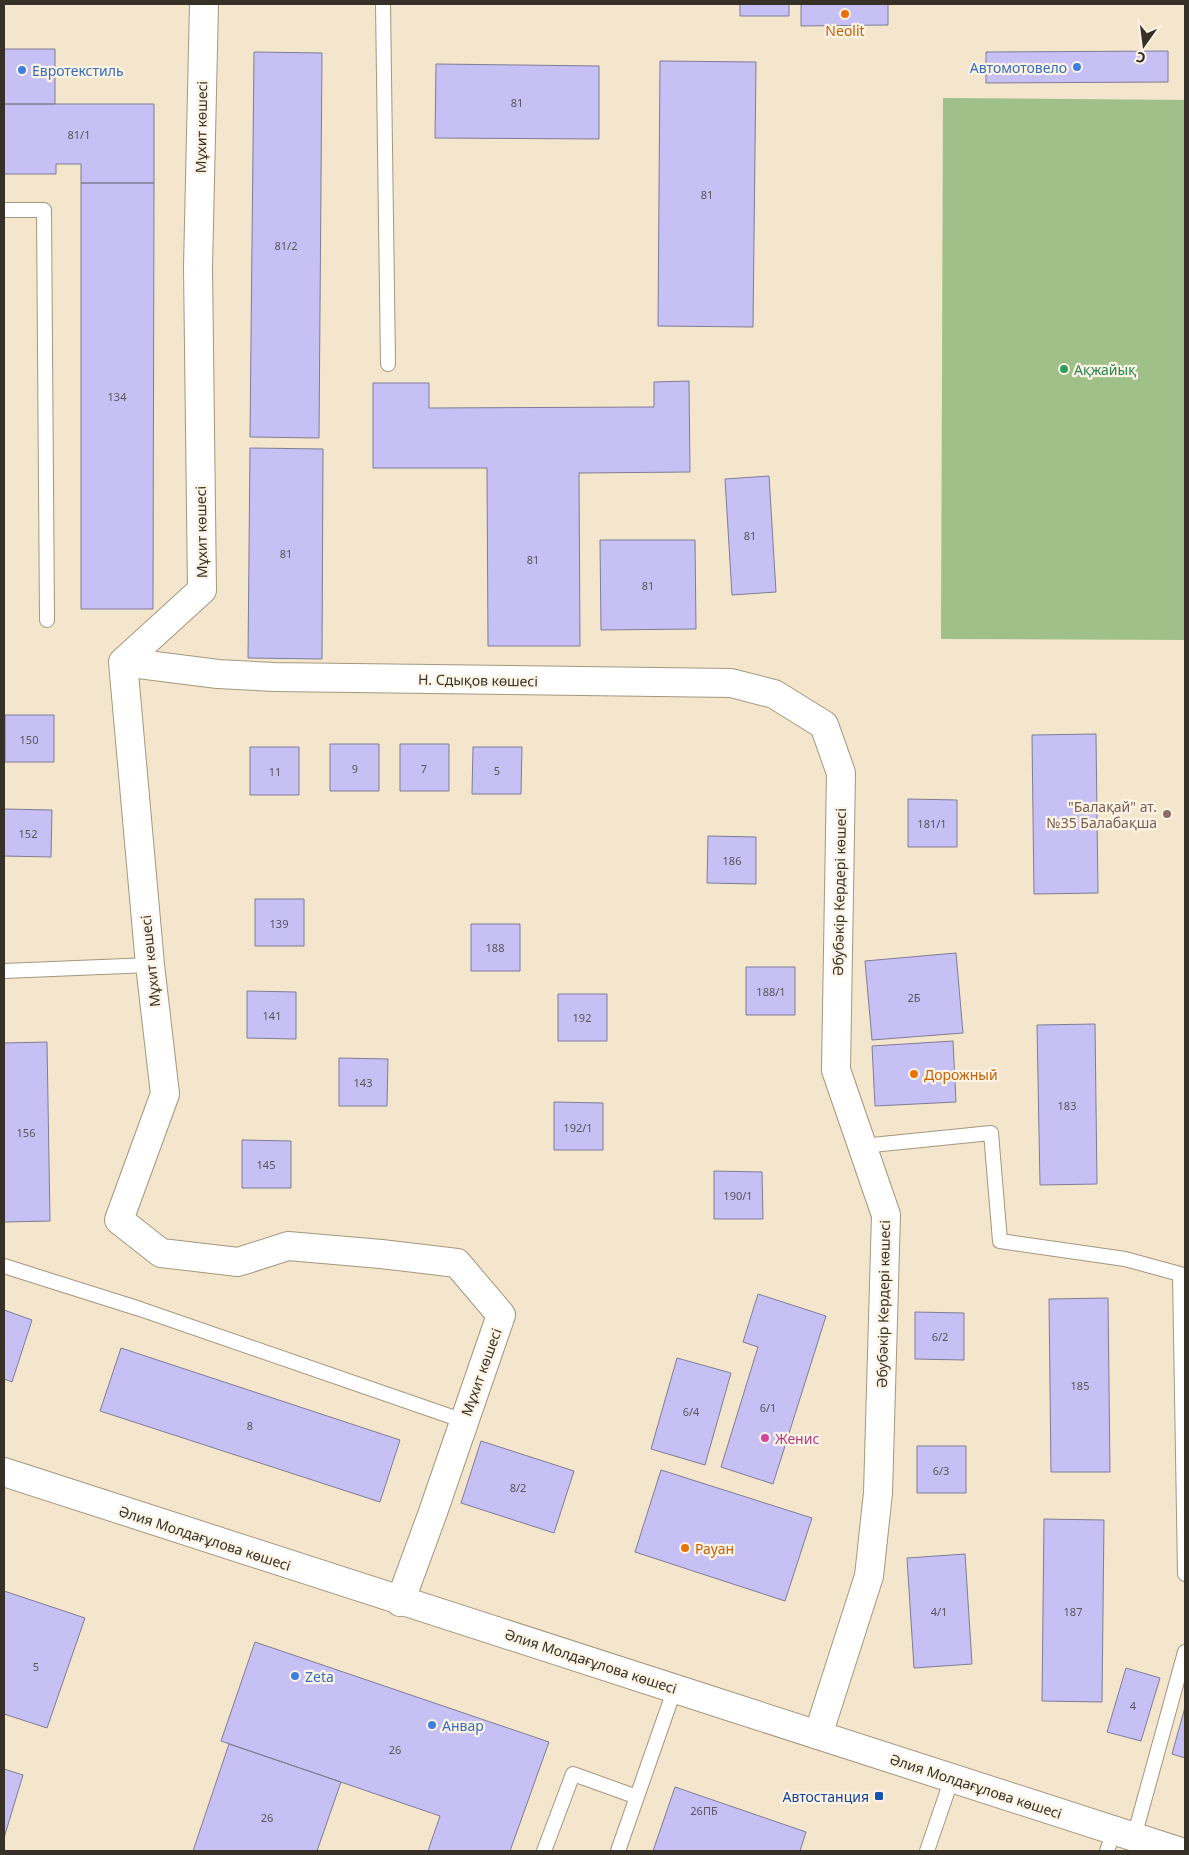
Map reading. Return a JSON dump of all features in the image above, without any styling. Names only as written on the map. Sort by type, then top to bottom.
[{"type":"street","name":"Мұхит көшесі","points":[[204,4],[198,267],[202,590],[123,662],[150,965],[165,1094],[119,1220],[161,1253],[238,1262],[288,1246],[458,1263],[501,1315],[400,1602]]},
{"type":"street","name":"Н. Сдықов көшесі","points":[[123,662],[218,674],[274,677],[731,683],[774,694],[824,726]]},
{"type":"street","name":"Әбубәкір Кердері көшесі","points":[[818,1735],[869,1576],[878,1493],[886,1215],[836,1070],[840,773],[824,726]]},
{"type":"street","name":"Әлия Молдағұлова көшесі","points":[[4,1472],[400,1602],[676,1688],[952,1778],[1118,1840],[1178,1851]]},
{"type":"lane","points":[[383,4],[388,364]]},
{"type":"lane","points":[[4,210],[44,210],[47,620]]},
{"type":"lane","points":[[4,971],[150,965]]},
{"type":"lane","points":[[862,1146],[991,1133],[1000,1241],[1125,1258],[1180,1274],[1185,1574]]},
{"type":"lane","points":[[4,1266],[140,1308],[464,1421]]},
{"type":"lane","points":[[1118,1840],[1185,1652]]},
{"type":"lane","points":[[618,1851],[676,1688]]},
{"type":"lane","points":[[544,1851],[572,1774],[637,1797]]},
{"type":"lane","points":[[927,1851],[952,1778]]},
{"type":"green space","name":"Ақжайық","points":[[943,98],[1185,100],[1185,640],[941,639]]},
{"type":"building","points":[[740,4],[789,4],[789,16],[740,16]]},
{"type":"building","name":"Neolit","points":[[801,4],[888,4],[888,25],[801,26]]},
{"type":"building","points":[[4,49],[55,49],[55,104],[4,104]]},
{"type":"building","name":"Автомотовело","points":[[1168,51],[1168,82],[986,83],[986,52]]},
{"type":"building","points":[[254,52],[322,53],[319,438],[250,437]]},
{"type":"building","points":[[660,61],[756,62],[753,327],[658,326]]},
{"type":"building","points":[[436,64],[599,66],[599,139],[435,138]]},
{"type":"building","points":[[4,104],[154,104],[154,183],[81,183],[81,164],[56,164],[56,174],[4,174]]},
{"type":"building","points":[[81,183],[154,183],[153,609],[81,609]]},
{"type":"building","points":[[689,381],[690,472],[579,473],[580,646],[488,646],[487,468],[373,468],[373,383],[429,383],[429,408],[654,407],[654,382]]},
{"type":"building","points":[[250,448],[323,449],[322,659],[248,658]]},
{"type":"building","points":[[769,476],[776,592],[732,595],[725,479]]},
{"type":"building","points":[[600,540],[695,540],[696,629],[601,630]]},
{"type":"building","points":[[5,715],[54,715],[54,762],[5,762]]},
{"type":"building","points":[[1096,734],[1098,893],[1034,894],[1032,735]]},
{"type":"building","points":[[330,744],[379,744],[379,791],[330,791]]},
{"type":"building","points":[[400,744],[449,744],[449,791],[400,791]]},
{"type":"building","points":[[250,747],[299,747],[299,795],[250,795]]},
{"type":"building","points":[[473,747],[522,747],[521,794],[472,794]]},
{"type":"building","points":[[908,799],[957,800],[957,847],[908,847]]},
{"type":"building","points":[[4,809],[52,810],[51,857],[4,856]]},
{"type":"building","points":[[708,836],[756,837],[756,884],[707,883]]},
{"type":"building","points":[[255,899],[304,899],[304,946],[255,946]]},
{"type":"building","points":[[471,924],[520,924],[520,971],[471,971]]},
{"type":"building","points":[[956,953],[963,1033],[872,1040],[865,961]]},
{"type":"building","points":[[746,967],[795,967],[795,1015],[746,1015]]},
{"type":"building","points":[[247,991],[296,992],[296,1039],[247,1038]]},
{"type":"building","points":[[558,994],[607,994],[607,1041],[558,1041]]},
{"type":"building","points":[[1095,1024],[1097,1184],[1040,1185],[1037,1025]]},
{"type":"building","name":"Дорожный","points":[[953,1041],[956,1102],[875,1106],[872,1046]]},
{"type":"building","points":[[47,1042],[50,1221],[4,1222],[4,1043]]},
{"type":"building","points":[[339,1058],[388,1059],[387,1106],[339,1106]]},
{"type":"building","points":[[554,1102],[603,1103],[603,1150],[554,1150]]},
{"type":"building","points":[[242,1140],[291,1141],[291,1188],[242,1188]]},
{"type":"building","points":[[714,1171],[762,1172],[763,1219],[714,1219]]},
{"type":"building","points":[[758,1294],[826,1316],[773,1484],[721,1467],[758,1347],[743,1342]]},
{"type":"building","points":[[1108,1298],[1110,1472],[1051,1472],[1049,1299]]},
{"type":"building","points":[[4,1310],[32,1320],[12,1382],[4,1379]]},
{"type":"building","points":[[915,1312],[964,1313],[964,1360],[915,1359]]},
{"type":"building","points":[[121,1348],[400,1440],[380,1502],[100,1411]]},
{"type":"building","points":[[677,1358],[731,1373],[705,1465],[651,1449]]},
{"type":"building","points":[[481,1441],[574,1471],[554,1533],[461,1503]]},
{"type":"building","points":[[917,1446],[966,1446],[966,1493],[917,1493]]},
{"type":"building","points":[[661,1470],[812,1518],[785,1601],[635,1552]]},
{"type":"building","points":[[1044,1519],[1104,1520],[1102,1702],[1042,1701]]},
{"type":"building","points":[[965,1554],[972,1664],[914,1668],[907,1558]]},
{"type":"building","points":[[4,1591],[85,1618],[47,1728],[4,1714]]},
{"type":"building","points":[[255,1642],[549,1742],[510,1851],[428,1851],[440,1816],[221,1741]]},
{"type":"building","points":[[1126,1668],[1160,1678],[1141,1741],[1107,1732]]},
{"type":"building","points":[[1185,1707],[1185,1758],[1172,1754]]},
{"type":"building","points":[[229,1744],[341,1782],[317,1851],[193,1851]]},
{"type":"building","points":[[4,1769],[23,1775],[4,1838]]},
{"type":"building","points":[[675,1787],[806,1832],[800,1851],[653,1851]]},
{"type":"place","name":"Neolit","points":[[845,14]]},
{"type":"place","name":"Автомотовело","points":[[1077,67]]},
{"type":"place","name":"Евротекстиль","points":[[22,70]]},
{"type":"place","name":"Ақжайық","points":[[1064,369]]},
{"type":"place","name":"\"Балақай\" ат. №35 Балабақша","points":[[1167,814]]},
{"type":"place","name":"Дорожный","points":[[914,1074]]},
{"type":"place","name":"Женис","points":[[765,1438]]},
{"type":"place","name":"Рауан","points":[[685,1548]]},
{"type":"place","name":"Zeta","points":[[295,1676]]},
{"type":"place","name":"Анвар","points":[[432,1725]]},
{"type":"place","name":"Автостанция","points":[[879,1796]]}]
